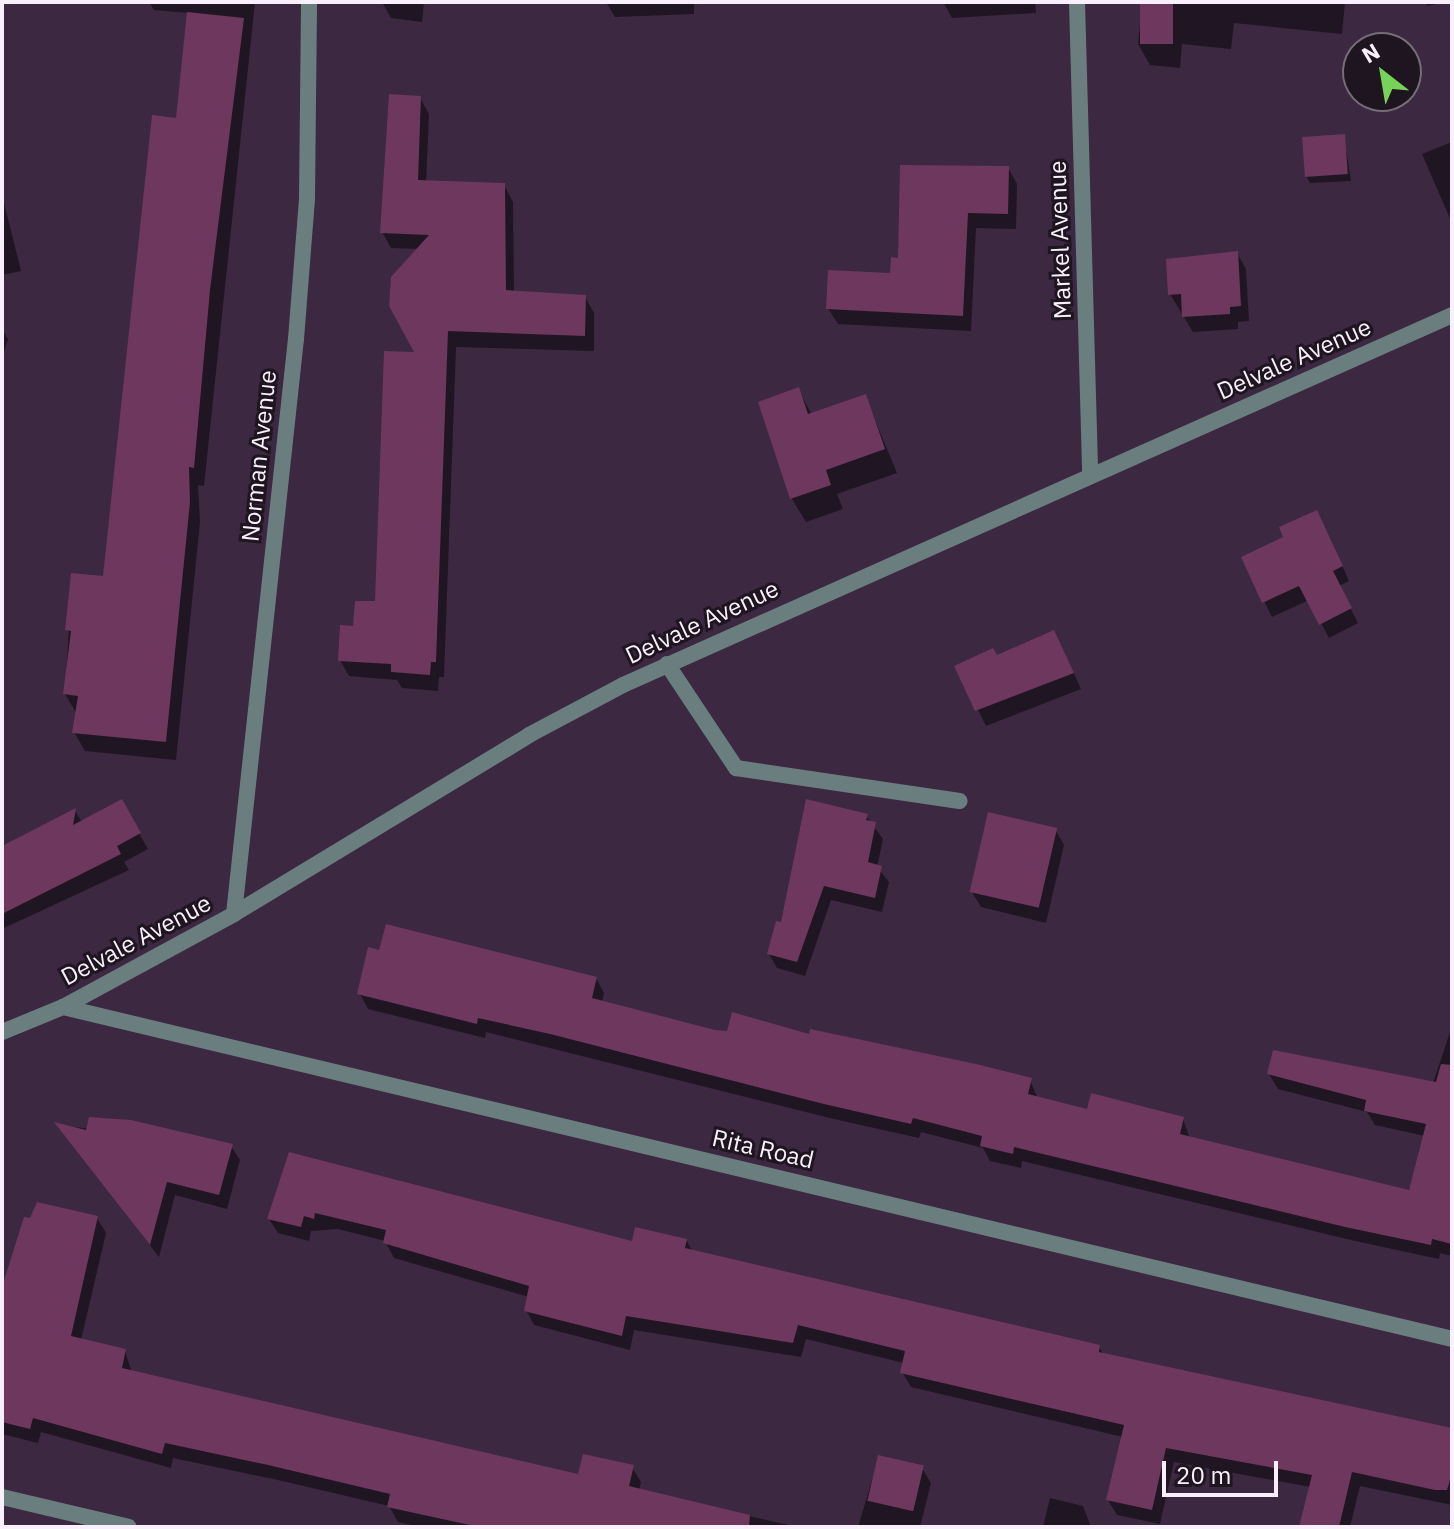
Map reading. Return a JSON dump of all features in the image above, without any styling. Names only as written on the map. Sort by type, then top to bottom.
[{"type":"street","name":"Norman Avenue","points":[[234,914],[297,323],[307,198],[309,2]]},
{"type":"street","name":"Markel Avenue","points":[[1077,2],[1090,476]]},
{"type":"street","name":"Delvale Avenue","points":[[2,1032],[63,1007],[234,914],[529,735],[667,664],[1452,315]]},
{"type":"street","points":[[667,664],[736,768],[960,801]]},
{"type":"street","name":"Rita Road","points":[[63,1007],[1452,1339]]},
{"type":"street","points":[[2,1497],[129,1527]]},
{"type":"building","points":[[1140,2],[1173,2],[1173,44],[1140,44]]},
{"type":"building","points":[[187,12],[244,18],[210,290],[194,468],[189,467],[190,502],[166,742],[72,733],[78,696],[63,694],[71,631],[65,630],[71,573],[103,576],[152,115],[176,118]]},
{"type":"building","points":[[389,94],[421,96],[418,180],[505,183],[506,290],[586,295],[585,336],[448,331],[436,662],[431,662],[430,675],[391,672],[391,664],[338,661],[340,625],[353,626],[355,601],[375,601],[384,351],[414,352],[389,306],[391,277],[429,235],[380,233]]},
{"type":"building","points":[[1345,134],[1348,174],[1305,177],[1302,137]]},
{"type":"building","points":[[900,165],[1009,166],[1008,214],[968,213],[963,316],[826,309],[828,270],[890,273],[891,257],[898,258]]},
{"type":"building","points":[[1238,251],[1241,306],[1230,307],[1230,314],[1182,317],[1181,294],[1168,295],[1166,259]]},
{"type":"building","points":[[799,387],[808,414],[866,394],[885,449],[826,470],[831,485],[790,499],[758,402]]},
{"type":"building","points":[[1317,510],[1343,566],[1333,571],[1352,608],[1319,625],[1299,586],[1262,603],[1241,557],[1283,537],[1279,527]]},
{"type":"building","points":[[1054,630],[1074,673],[975,711],[954,666],[993,648],[997,655]]},
{"type":"building","points":[[122,799],[141,833],[117,846],[121,854],[2,914],[2,846],[76,808],[73,825]]},
{"type":"building","points":[[806,799],[868,814],[866,820],[876,822],[868,862],[882,866],[875,898],[824,886],[797,962],[767,954],[776,921],[781,922]]},
{"type":"building","points":[[988,812],[1057,828],[1039,908],[970,892]]},
{"type":"building","points":[[386,924],[597,977],[592,998],[715,1030],[727,1031],[732,1012],[809,1034],[810,1029],[976,1064],[1032,1078],[1028,1094],[1087,1109],[1091,1093],[1184,1117],[1180,1134],[1409,1190],[1426,1124],[1364,1111],[1366,1100],[1267,1074],[1273,1050],[1436,1082],[1441,1064],[1452,1065],[1452,1244],[1432,1239],[1431,1245],[1345,1227],[1014,1147],[1013,1154],[980,1146],[982,1136],[913,1118],[911,1124],[550,1034],[478,1018],[477,1024],[357,994],[368,947],[379,950]]},
{"type":"building","points":[[89,1117],[131,1120],[233,1144],[219,1195],[167,1182],[150,1245],[54,1122],[86,1130]]},
{"type":"building","points":[[289,1152],[632,1241],[635,1227],[687,1239],[685,1248],[1100,1345],[1099,1352],[1452,1428],[1452,1473],[1447,1490],[1435,1490],[1352,1472],[1339,1527],[1299,1527],[1312,1475],[1166,1448],[1152,1510],[1106,1500],[1124,1425],[900,1373],[905,1351],[798,1325],[793,1343],[626,1316],[622,1336],[524,1311],[529,1286],[383,1243],[386,1230],[315,1213],[314,1219],[304,1216],[301,1227],[267,1219]]},
{"type":"building","points":[[37,1202],[98,1216],[71,1336],[126,1349],[122,1368],[578,1474],[583,1454],[634,1465],[629,1486],[750,1515],[749,1527],[479,1527],[387,1507],[390,1494],[268,1465],[165,1443],[162,1454],[33,1418],[30,1429],[2,1422],[2,1287],[24,1217],[30,1218]]},
{"type":"building","points":[[878,1455],[924,1466],[913,1511],[867,1501]]}]
